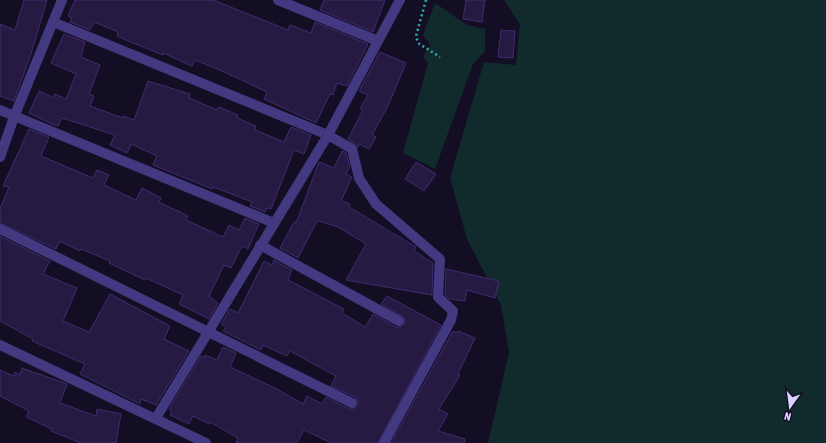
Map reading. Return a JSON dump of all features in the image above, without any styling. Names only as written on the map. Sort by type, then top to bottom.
[{"type":"street","points":[[0,157],[14,117],[62,0]]},
{"type":"street","points":[[278,0],[378,41]]},
{"type":"street","points":[[156,418],[328,135],[400,0]]},
{"type":"street","points":[[53,22],[328,135],[352,149],[358,178],[376,204],[440,259],[438,297],[453,311],[451,320],[384,443]]},
{"type":"street","points":[[0,110],[274,223]]},
{"type":"street","points":[[0,230],[352,403]]},
{"type":"street","points":[[260,245],[399,321]]},
{"type":"street","points":[[0,345],[156,418],[192,440],[206,443]]},
{"type":"path","points":[[426,0],[416,36],[418,43],[440,57]]},
{"type":"green space","points":[[504,0],[826,0],[826,443],[488,443],[509,353],[501,305],[467,239],[450,178],[484,62],[516,65],[520,24]]},
{"type":"green space","points":[[435,3],[467,25],[485,29],[485,51],[473,64],[435,169],[403,153],[428,63],[423,57],[430,44],[423,35]]},
{"type":"building","points":[[24,0],[47,0],[31,54],[14,101],[0,96],[0,24],[15,30]]},
{"type":"building","points":[[75,0],[213,0],[288,30],[290,25],[311,33],[315,22],[368,44],[347,86],[337,83],[333,95],[330,94],[316,123],[264,99],[267,92],[222,71],[195,60],[192,66],[163,53],[163,55],[117,36],[118,32],[94,22],[90,30],[70,22],[72,18],[68,16]]},
{"type":"building","points":[[324,0],[385,0],[373,32],[320,10]]},
{"type":"building","points":[[466,0],[485,0],[482,22],[463,19]]},
{"type":"building","points":[[501,30],[515,31],[513,58],[498,57]]},
{"type":"building","points":[[64,34],[85,42],[81,57],[100,65],[89,94],[94,96],[90,106],[123,118],[124,116],[134,120],[148,81],[190,94],[189,98],[217,110],[219,107],[238,115],[237,118],[256,126],[255,130],[284,142],[291,127],[311,135],[304,154],[294,150],[271,209],[267,208],[265,212],[250,206],[252,202],[213,187],[212,189],[153,165],[157,156],[131,144],[127,153],[110,145],[115,135],[62,118],[58,126],[54,125],[29,113],[39,91],[54,98],[55,94],[66,99],[76,74],[51,63]]},
{"type":"building","points":[[380,52],[406,63],[388,106],[372,135],[376,137],[369,149],[359,144],[358,147],[348,139],[363,110],[360,109],[368,95],[359,91]]},
{"type":"building","points":[[29,129],[49,137],[41,156],[93,178],[97,170],[109,175],[104,185],[136,200],[142,188],[161,198],[159,202],[188,216],[186,220],[223,237],[229,225],[239,230],[245,218],[259,224],[248,249],[242,246],[231,268],[224,265],[209,296],[218,303],[209,319],[179,304],[183,295],[146,278],[145,280],[109,263],[110,261],[81,249],[80,251],[60,241],[56,249],[0,223],[0,209],[9,187],[3,186]]},
{"type":"building","points":[[342,151],[346,153],[350,166],[346,174],[352,177],[341,201],[350,204],[349,207],[416,247],[414,251],[433,263],[432,295],[346,280],[366,244],[338,227],[319,221],[317,221],[298,258],[280,248],[294,222],[296,223],[319,162],[334,168]]},
{"type":"building","points":[[416,162],[436,174],[424,191],[405,179]]},
{"type":"building","points":[[0,236],[50,261],[43,274],[77,288],[63,321],[89,332],[110,294],[170,326],[164,339],[189,351],[156,405],[141,399],[140,404],[80,374],[85,364],[32,341],[33,339],[0,321]]},
{"type":"building","points":[[274,260],[292,270],[288,280],[344,309],[342,313],[365,327],[373,314],[396,327],[400,327],[404,324],[405,320],[402,316],[381,304],[387,296],[441,325],[378,443],[331,443],[304,430],[297,443],[236,443],[238,438],[210,422],[209,424],[193,416],[189,424],[170,415],[172,411],[169,409],[201,356],[204,358],[205,355],[217,360],[223,347],[236,353],[230,367],[275,388],[303,404],[307,396],[322,404],[326,397],[349,409],[353,409],[358,406],[358,402],[355,397],[331,386],[336,376],[290,351],[287,356],[263,345],[261,350],[223,331],[226,327],[221,324],[230,309],[238,313],[264,261],[272,265]]},
{"type":"building","points":[[446,269],[499,281],[495,298],[467,290],[465,301],[449,299],[445,294]]},
{"type":"building","points":[[453,331],[457,333],[458,331],[475,338],[458,374],[460,375],[439,409],[448,414],[438,431],[465,439],[464,443],[391,443]]},
{"type":"building","points":[[22,368],[67,384],[60,403],[96,416],[97,409],[121,414],[116,443],[81,443],[51,431],[52,429],[26,417],[29,411],[0,396],[0,370],[14,376],[15,372],[20,375]]}]
